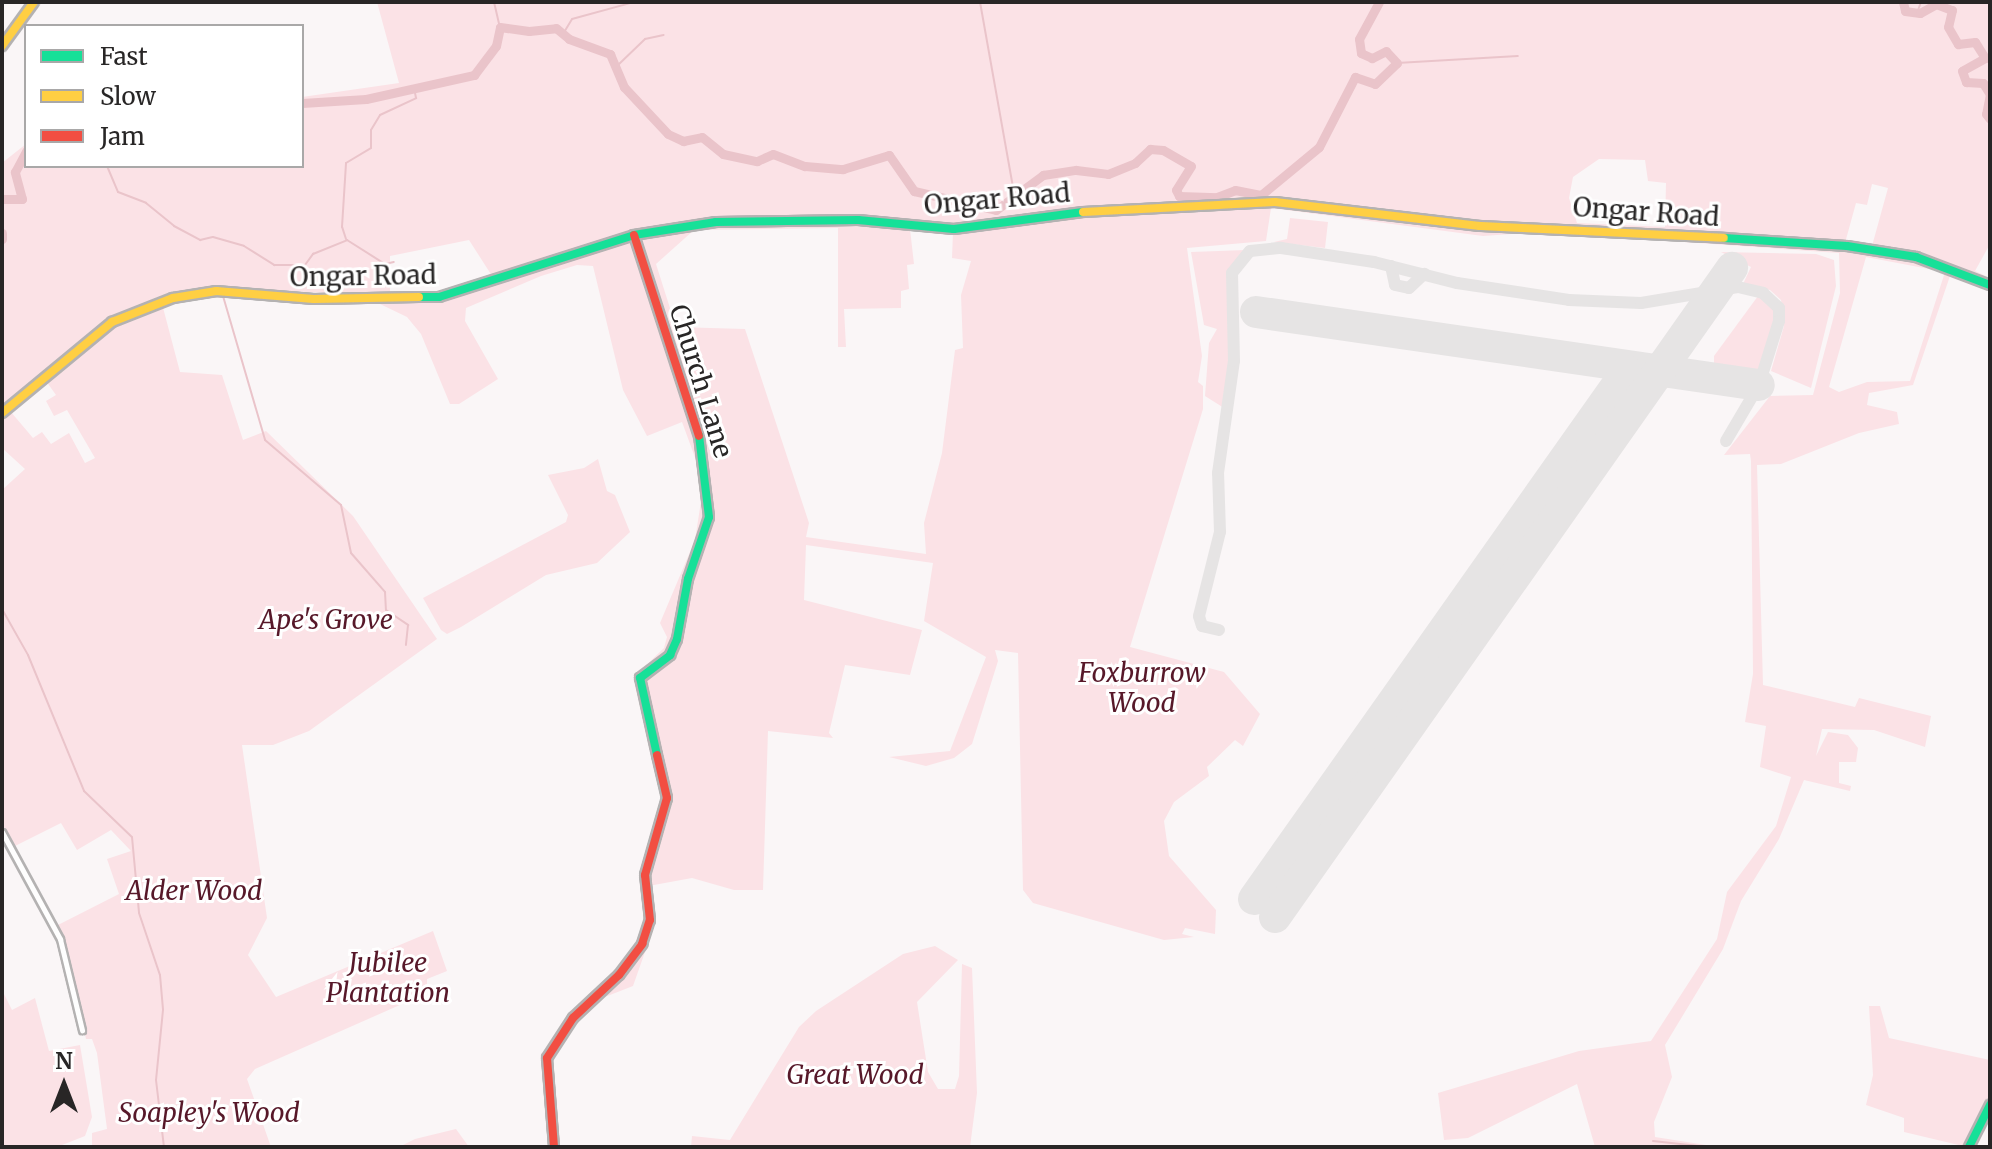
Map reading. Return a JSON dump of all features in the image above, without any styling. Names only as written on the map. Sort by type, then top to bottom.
[{"type":"main road","points":[[2,46],[34,2]]},
{"type":"main road","name":"Ongar Road","points":[[2,413],[112,322],[173,298],[216,291],[314,299],[439,297],[634,235],[761,221],[858,220],[954,229],[1105,209],[1275,202],[1480,226],[1540,225],[1847,246],[1916,257],[1990,285]]},
{"type":"main road","name":"Church Lane","points":[[554,1147],[547,1058],[573,1018],[619,975],[642,944],[650,920],[645,875],[661,834],[667,798],[640,678],[670,655],[677,639],[688,579],[709,517],[704,452],[634,235]]},
{"type":"main road","points":[[1969,1147],[1990,1105]]},
{"type":"street","points":[[2,832],[63,947],[82,1030]]},
{"type":"green space","points":[[377,2],[1990,2],[1990,244],[1975,271],[1990,278],[1990,288],[1951,273],[1913,385],[1869,393],[1867,405],[1897,412],[1899,424],[1859,433],[1781,464],[1757,465],[1763,685],[1855,707],[1859,698],[1931,716],[1925,747],[1874,730],[1822,729],[1816,756],[1828,732],[1848,735],[1858,748],[1856,762],[1839,762],[1839,783],[1851,786],[1850,791],[1804,780],[1779,839],[1741,901],[1723,949],[1665,1045],[1672,1077],[1654,1122],[1655,1137],[1719,1147],[1595,1147],[1577,1084],[1468,1138],[1444,1140],[1438,1093],[1579,1051],[1651,1041],[1717,939],[1727,892],[1776,826],[1791,777],[1760,767],[1766,726],[1745,722],[1753,674],[1751,461],[1750,454],[1724,455],[1770,396],[1813,395],[1840,293],[1839,253],[1542,232],[1483,236],[1271,208],[1266,241],[1187,248],[1202,356],[1198,382],[1203,386],[1203,409],[1130,647],[1224,672],[1260,714],[1243,746],[1235,740],[1207,767],[1209,776],[1174,802],[1164,821],[1169,856],[1216,910],[1215,934],[1185,928],[1182,934],[1194,937],[1164,940],[1033,903],[1023,890],[1018,653],[995,650],[998,661],[972,744],[954,758],[926,766],[889,757],[950,751],[986,657],[924,621],[933,563],[806,545],[804,600],[922,630],[910,675],[845,665],[829,733],[833,738],[768,731],[763,890],[734,890],[692,878],[643,887],[665,797],[638,684],[640,671],[664,648],[667,637],[660,623],[695,540],[704,482],[682,422],[647,436],[623,390],[593,266],[577,265],[541,276],[466,308],[465,321],[498,379],[459,404],[450,404],[421,334],[407,317],[380,304],[468,293],[570,257],[494,279],[469,240],[390,256],[390,296],[221,288],[161,300],[180,372],[222,375],[243,440],[266,431],[353,516],[437,639],[309,731],[273,745],[242,745],[267,918],[248,955],[276,997],[433,931],[447,971],[427,979],[427,993],[255,1069],[247,1079],[271,1147],[92,1147],[92,1133],[107,1129],[97,1053],[92,1039],[86,1039],[72,967],[56,926],[119,894],[107,859],[131,851],[111,830],[77,850],[61,823],[13,847],[2,826],[2,490],[25,469],[2,448],[2,163],[24,146],[24,168],[304,168],[304,97],[399,83]],"holes":[[[1599,159],[1645,160],[1648,181],[1666,183],[1665,227],[1577,223],[1569,198],[1573,177]],[[1872,184],[1888,188],[1872,246],[1845,243],[1856,203],[1867,205]],[[772,222],[894,222],[953,232],[952,258],[971,261],[961,295],[963,348],[955,350],[942,453],[924,523],[926,554],[806,537],[809,523],[745,329],[676,327],[656,264],[694,230],[838,228],[838,347],[846,347],[844,309],[901,308],[901,291],[909,289],[907,265],[914,264],[910,229]],[[1866,257],[1945,272],[1910,381],[1867,382],[1839,392],[1829,387]],[[41,374],[56,395],[46,401],[54,416],[67,410],[95,458],[85,463],[69,433],[51,444],[42,432],[33,438],[5,405]]]},
{"type":"green space","points":[[1290,218],[1328,222],[1325,248],[1274,242],[1287,239]]},
{"type":"green space","points":[[1246,250],[1228,271],[1231,348],[1224,408],[1205,396],[1209,343],[1217,329],[1204,325],[1191,252]]},
{"type":"green space","points":[[1721,252],[1816,254],[1834,260],[1836,286],[1811,388],[1771,371],[1784,326],[1781,300],[1770,290],[1743,284],[1751,267]]},
{"type":"green space","points":[[1758,296],[1774,304],[1777,315],[1761,371],[1714,363],[1714,356]]},
{"type":"green space","points":[[598,459],[607,491],[615,495],[630,532],[597,563],[546,575],[461,627],[447,634],[441,630],[423,598],[566,522],[568,515],[548,475],[584,468]]},
{"type":"green space","points":[[651,935],[633,986],[592,1002],[622,976]]},
{"type":"green space","name":"Great Wood","points":[[935,946],[958,960],[917,1002],[928,1072],[938,1089],[955,1089],[959,1076],[962,964],[972,968],[977,1093],[970,1147],[691,1147],[692,1136],[730,1140],[799,1027],[816,1011],[903,954]]},
{"type":"green space","points":[[2,990],[12,1010],[35,998],[49,1051],[80,1045],[92,1117],[85,1136],[57,1147],[2,1147]]},
{"type":"green space","points":[[1869,1006],[1880,1006],[1889,1038],[1990,1060],[1990,1101],[1967,1147],[1904,1132],[1904,1118],[1866,1105],[1873,1075]]},
{"type":"green space","points":[[456,1129],[469,1147],[399,1147],[415,1139]]},
{"type":"waterway","points":[[494,2],[500,27]]},
{"type":"waterway","points":[[563,34],[572,19],[634,2]]},
{"type":"waterway","points":[[980,2],[1014,192]]},
{"type":"waterway","points":[[304,103],[366,99],[474,75],[496,46],[500,27],[529,31],[556,28],[569,39],[610,54],[624,87],[668,134],[683,141],[702,137],[723,154],[757,161],[773,154],[805,166],[843,169],[889,155],[914,191],[996,210],[1043,175],[1076,170],[1108,174],[1135,163],[1150,149],[1163,150],[1191,166],[1176,190],[1179,196],[1217,197],[1235,190],[1261,195],[1319,147],[1355,77],[1375,84],[1397,63],[1386,51],[1372,58],[1361,53],[1359,39],[1379,2]]},
{"type":"waterway","points":[[1903,2],[1905,11],[1920,13],[1936,4],[1952,10],[1948,27],[1958,44],[1975,42],[1985,58],[1962,71],[1966,82],[1983,83],[1990,94],[1986,114],[1990,119]]},
{"type":"waterway","points":[[1917,13],[1921,2]]},
{"type":"waterway","points":[[617,66],[645,39],[664,35]]},
{"type":"waterway","points":[[1397,63],[1518,56]]},
{"type":"waterway","points":[[346,239],[342,227],[346,163],[371,148],[371,130],[380,115],[416,98],[414,88]]},
{"type":"waterway","points":[[2,199],[22,199],[15,172],[24,155]]},
{"type":"waterway","points":[[108,168],[118,192],[146,203],[174,226],[200,240],[213,237],[244,246],[274,265],[305,265],[313,254],[347,240],[385,264],[394,262]]},
{"type":"waterway","points":[[2,233],[2,239]]},
{"type":"waterway","points":[[223,296],[265,440],[341,505],[351,553],[385,592],[386,610],[408,625],[406,645]]},
{"type":"waterway","points":[[2,609],[28,655],[84,791],[132,837],[139,913],[160,975],[163,1010],[156,1080],[164,1147]]},
{"type":"waterway","points":[[1653,1141],[1708,1147]]},
{"type":"taxiway","points":[[1219,630],[1202,626],[1199,616],[1220,532],[1218,473],[1234,361],[1232,273],[1250,251],[1281,248],[1374,262],[1457,283],[1569,300],[1641,303],[1738,287],[1763,293],[1779,308],[1779,321],[1759,385],[1726,441]]},
{"type":"taxiway","points":[[1391,266],[1395,285],[1409,288],[1424,274]]},
{"type":"runway","points":[[1275,917],[1732,268]]},
{"type":"runway","points":[[1256,312],[1759,385]]},
{"type":"runway","points":[[1254,899],[1627,371]]},
{"type":"traffic: fast","points":[[419,297],[439,297],[634,235],[716,222],[858,220],[954,229],[1083,212]]},
{"type":"traffic: fast","points":[[1724,238],[1847,246],[1916,257],[1990,285]]},
{"type":"traffic: fast","points":[[657,755],[640,678],[670,655],[677,639],[688,579],[709,517],[699,436]]},
{"type":"traffic: fast","points":[[1969,1147],[1990,1105]]},
{"type":"traffic: slow","points":[[2,46],[34,2]]},
{"type":"traffic: slow","points":[[1083,212],[1275,202],[1480,226],[1724,238]]},
{"type":"traffic: slow","points":[[2,413],[112,322],[173,298],[216,291],[314,299],[419,297]]},
{"type":"traffic: jam","points":[[634,235],[699,436]]},
{"type":"traffic: jam","points":[[554,1147],[547,1058],[573,1018],[619,975],[642,944],[650,920],[645,875],[667,798],[657,755]]},
{"type":"park label","name":"Ape's Grove","points":[[326,620]]},
{"type":"park label","name":"Foxburrow Wood","points":[[1142,688]]},
{"type":"park label","name":"Alder Wood","points":[[194,891]]},
{"type":"park label","name":"Jubilee Plantation","points":[[388,978]]},
{"type":"park label","name":"Soapley's Wood","points":[[209,1113]]}]
